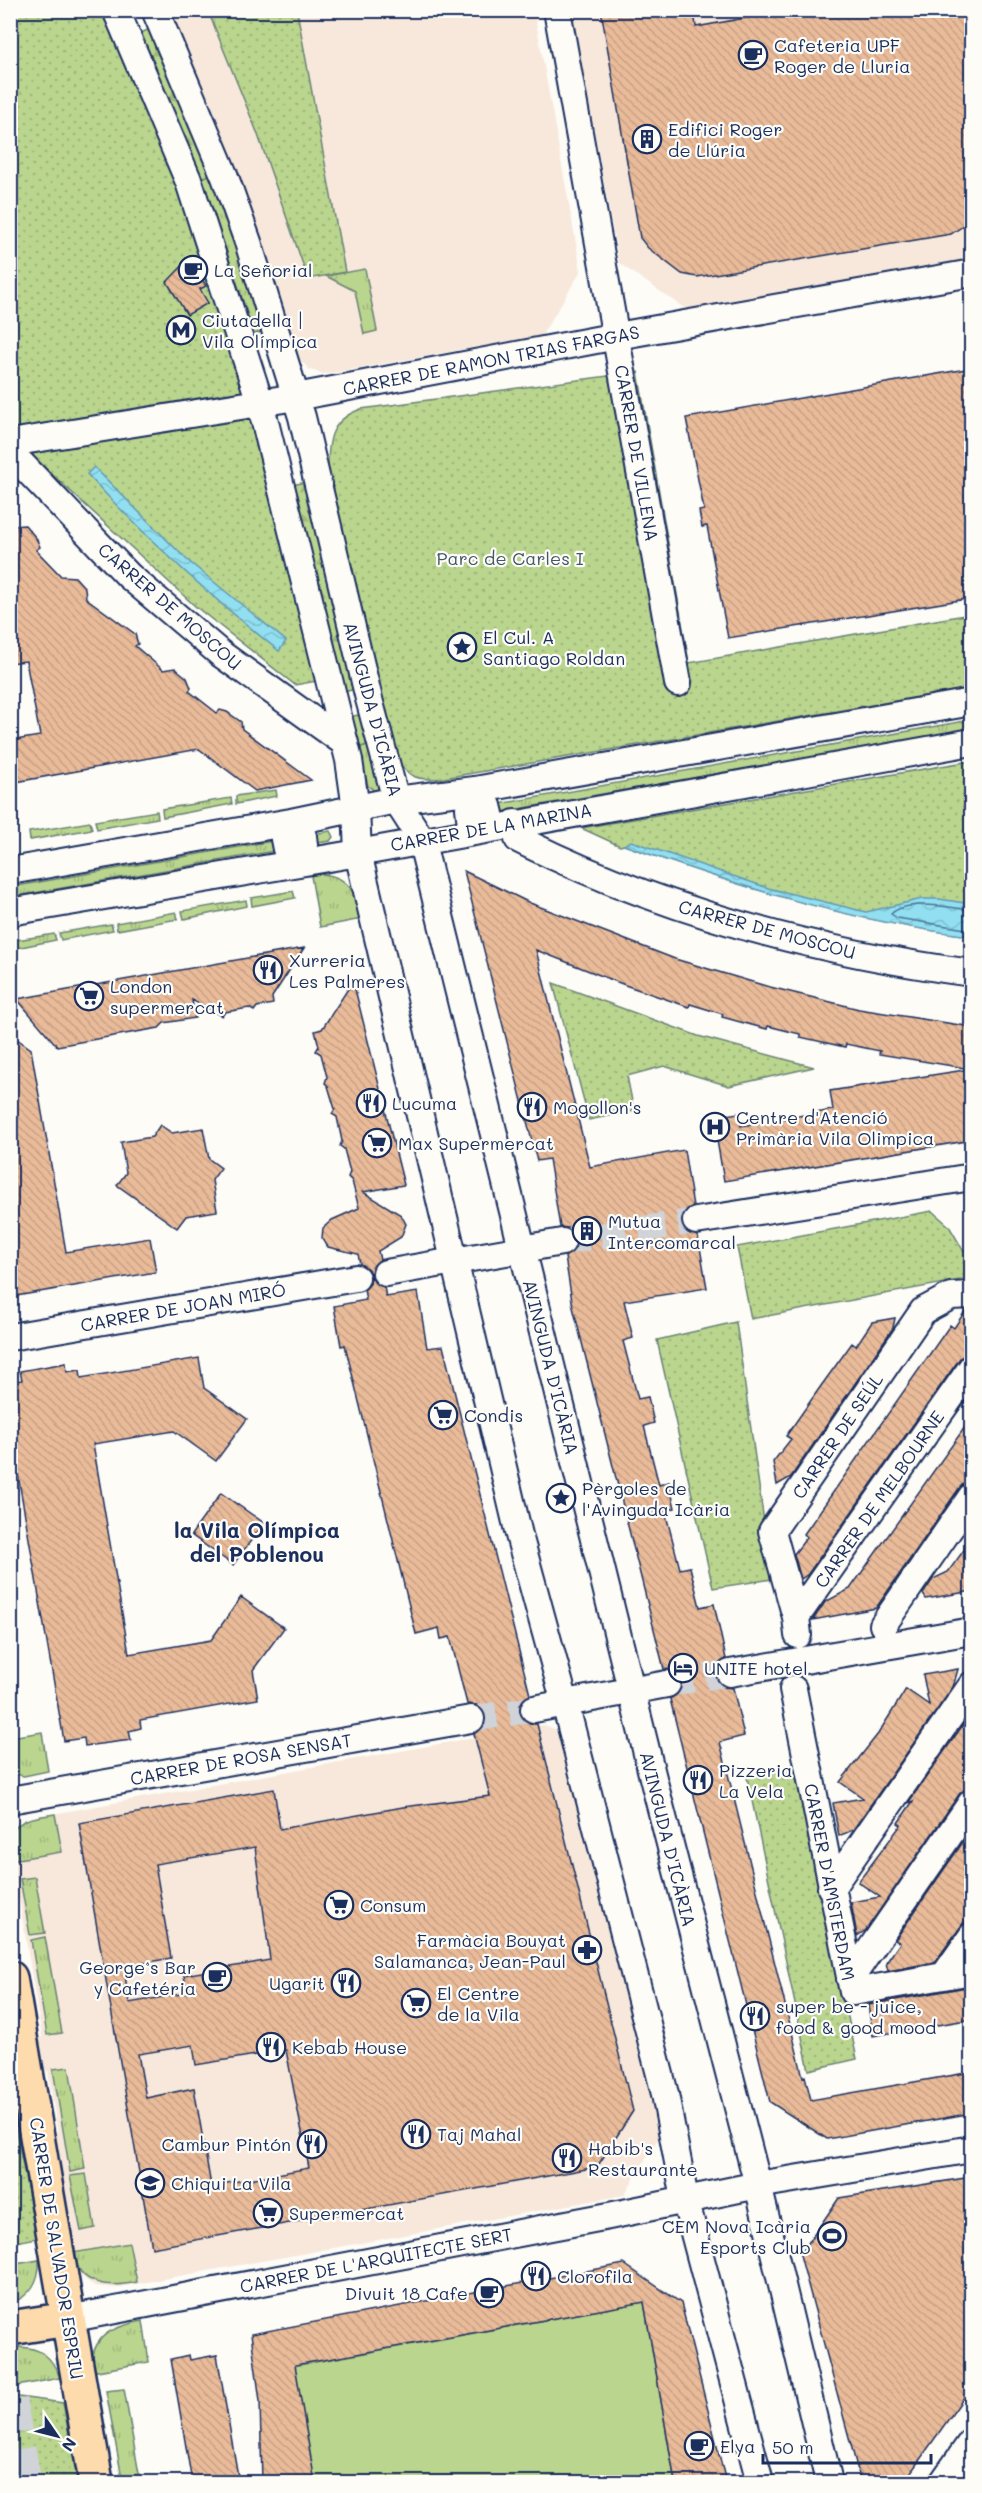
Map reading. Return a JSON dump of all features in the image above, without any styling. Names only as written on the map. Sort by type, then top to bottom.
[{"type":"main road","name":"CARRER DE SALVADOR ESPRIU","points":[[10,1978],[96,2482]]},
{"type":"main road","points":[[10,2328],[68,2319]]},
{"type":"street","name":"AVINGUDA D'ICÀRIA","points":[[116,10],[189,182],[260,402],[345,743],[356,809],[358,853],[519,1535],[565,1703],[665,2094],[685,2199],[759,2482]]},
{"type":"street","name":"AVINGUDA D'ICÀRIA","points":[[155,10],[225,177],[296,397],[396,800],[421,839],[521,1248],[758,2185],[829,2482]]},
{"type":"street","name":"CARRER DE VILLENA","points":[[557,10],[678,683]]},
{"type":"street","name":"CARRER DE RAMON TRIAS FARGAS","points":[[10,443],[296,397],[617,336],[972,273]]},
{"type":"street","name":"CARRER DE MOSCOU","points":[[10,452],[129,576],[221,654],[345,743]]},
{"type":"street","points":[[10,871],[396,800],[475,790],[972,702]]},
{"type":"street","name":"CARRER DE LA MARINA","points":[[10,912],[358,853],[421,839],[972,742]]},
{"type":"street","name":"CARRER DE MOSCOU","points":[[515,823],[518,839],[583,871],[705,915],[894,962],[972,973]]},
{"type":"street","points":[[696,1221],[972,1177]]},
{"type":"street","points":[[386,1273],[562,1242]]},
{"type":"street","name":"CARRER DE JOAN MIRÓ","points":[[10,1337],[356,1278]]},
{"type":"street","name":"CARRER DE SEÚL","points":[[797,1626],[772,1532],[923,1311],[951,1296],[972,1295]]},
{"type":"street","name":"CARRER DE MELBOURNE","points":[[797,1626],[972,1367]]},
{"type":"street","points":[[883,1625],[972,1496]]},
{"type":"street","points":[[730,1673],[972,1631]]},
{"type":"street","points":[[534,1709],[667,1684]]},
{"type":"street","points":[[831,1888],[972,1686]]},
{"type":"street","name":"CARRER D'AMSTERDAM","points":[[793,1689],[853,1992],[972,1971]]},
{"type":"street","name":"CARRER DE ROSA SENSAT","points":[[10,1800],[471,1719]]},
{"type":"street","points":[[850,1979],[972,1802]]},
{"type":"street","points":[[944,1976],[972,1936]]},
{"type":"street","points":[[758,2185],[972,2148]]},
{"type":"street","name":"CARRER DE L'ARQUITECTE SERT","points":[[68,2319],[598,2218],[758,2185]]},
{"type":"street","points":[[943,2482],[972,2441]]},
{"type":"shaded area","points":[[165,11],[534,11],[581,271],[542,335],[339,372],[324,374],[310,370],[299,359],[292,346]]},
{"type":"shaded area","points":[[572,11],[971,11],[971,260],[687,310],[619,263]]},
{"type":"shaded area","points":[[544,1725],[560,1731],[662,2132],[624,2195],[114,2288],[94,2286],[78,2274],[73,2266],[51,2135],[58,2133],[48,2071],[40,2072],[34,2039],[42,2037],[19,1898],[11,1898],[10,1830],[25,1819]]},
{"type":"green space","points":[[11,11],[123,11],[189,182],[328,679],[295,685],[196,607],[17,442],[11,430]]},
{"type":"green space","points":[[208,11],[297,11],[345,272],[308,279],[257,132]]},
{"type":"green space","points":[[152,28],[213,173],[202,178],[141,33]]},
{"type":"green space","points":[[213,173],[266,331],[254,334],[202,178]]},
{"type":"green space","points":[[365,269],[377,331],[364,334],[355,291],[326,276]]},
{"type":"green space","name":"Parc de Carles I","points":[[638,372],[689,663],[971,614],[971,688],[444,778],[415,777],[404,770],[394,756],[328,469],[330,440],[333,432],[343,419],[361,409]]},
{"type":"green space","points":[[306,482],[356,689],[343,692],[292,485]]},
{"type":"green space","points":[[363,714],[370,744],[358,748],[349,717]]},
{"type":"green space","points":[[971,720],[971,729],[490,814],[488,806]]},
{"type":"green space","points":[[370,744],[380,782],[379,788],[375,791],[368,786],[358,748]]},
{"type":"green space","points":[[971,761],[971,936],[882,922],[795,901],[709,875],[624,845],[620,846],[581,828]]},
{"type":"green space","points":[[276,790],[277,796],[236,804],[236,796]]},
{"type":"green space","points":[[231,798],[232,804],[163,817],[162,809]]},
{"type":"green space","points":[[157,811],[158,818],[97,829],[95,821]]},
{"type":"green space","points":[[90,822],[92,829],[30,840],[29,832]]},
{"type":"green space","points":[[330,831],[333,837],[330,841],[304,845],[303,836]]},
{"type":"green space","points":[[284,839],[286,849],[11,897],[11,887]]},
{"type":"green space","points":[[319,874],[338,878],[349,887],[357,901],[362,919],[320,927],[311,876]]},
{"type":"green space","points":[[293,891],[295,898],[252,906],[251,898]]},
{"type":"green space","points":[[246,900],[247,906],[184,919],[182,911]]},
{"type":"green space","points":[[176,912],[178,919],[117,930],[116,923]]},
{"type":"green space","points":[[111,924],[113,930],[61,940],[59,933]]},
{"type":"green space","points":[[54,934],[56,940],[11,949],[11,941]]},
{"type":"green space","points":[[553,983],[698,1036],[814,1067],[729,1086],[664,1066],[627,1076],[634,1111],[589,1120]]},
{"type":"green space","points":[[932,1211],[949,1226],[963,1250],[971,1249],[971,1278],[751,1319],[737,1247]]},
{"type":"green space","points":[[736,1322],[772,1579],[713,1588],[657,1340]]},
{"type":"green space","points":[[42,1732],[48,1771],[24,1776],[11,1773],[11,1737]]},
{"type":"green space","points":[[794,1767],[857,2059],[809,2070],[747,1777]]},
{"type":"green space","points":[[55,1814],[62,1852],[11,1860],[11,1833],[15,1828],[30,1819]]},
{"type":"green space","points":[[35,1877],[45,1933],[30,1935],[20,1879]]},
{"type":"green space","points":[[45,1937],[62,2033],[47,2035],[31,1940]]},
{"type":"green space","points":[[69,2067],[85,2169],[70,2172],[53,2069]]},
{"type":"green space","points":[[10,2099],[37,2238],[11,2243],[10,2243]]},
{"type":"green space","points":[[86,2174],[95,2228],[81,2231],[70,2176]]},
{"type":"green space","points":[[129,2243],[137,2282],[116,2285],[97,2282],[82,2273],[76,2264],[73,2253]]},
{"type":"green space","points":[[39,2260],[36,2281],[24,2296],[11,2303],[11,2265]]},
{"type":"green space","points":[[644,2302],[675,2482],[314,2482],[293,2366]]},
{"type":"green space","points":[[143,2321],[149,2362],[91,2372],[95,2349],[105,2335],[121,2326]]},
{"type":"green space","points":[[25,2347],[44,2354],[57,2370],[60,2378],[11,2387],[11,2348]]},
{"type":"green space","points":[[124,2389],[139,2474],[122,2478],[106,2391]]},
{"type":"green space","points":[[11,2396],[63,2403],[78,2482],[11,2482]]},
{"type":"water","points":[[94,467],[186,559],[286,641],[279,651],[228,610],[155,544],[87,474]]},
{"type":"water","points":[[631,841],[768,888],[866,912],[922,899],[971,904],[971,936],[882,922],[795,901],[709,875],[624,845]]},
{"type":"building","points":[[601,10],[694,10],[696,27],[789,10],[965,10],[972,52],[972,213],[963,226],[951,234],[697,277],[682,274],[648,248],[640,238]]},
{"type":"building","points":[[190,258],[206,286],[200,289],[208,303],[187,315],[167,282]]},
{"type":"building","points":[[972,368],[972,598],[728,638],[707,526],[702,527],[699,511],[704,510],[686,418]]},
{"type":"building","points":[[25,525],[40,547],[36,550],[61,576],[75,577],[85,588],[86,598],[135,634],[138,644],[135,646],[163,670],[175,668],[187,678],[191,688],[189,691],[217,713],[220,710],[227,712],[241,722],[242,729],[311,780],[255,791],[199,749],[10,783],[10,741],[40,736],[26,661],[10,663],[10,526]]},
{"type":"building","points":[[464,871],[530,903],[675,959],[766,986],[859,1009],[972,1027],[972,1140],[724,1181],[713,1117],[738,1113],[741,1126],[833,1110],[830,1091],[971,1069],[879,1054],[880,1051],[846,1044],[845,1047],[800,1037],[800,1034],[768,1026],[767,1029],[722,1017],[723,1014],[690,1004],[689,1007],[536,950],[590,1167],[684,1150],[693,1206],[686,1210],[681,1223],[685,1231],[698,1236],[707,1288],[624,1301],[633,1338],[623,1341],[638,1399],[648,1397],[654,1423],[644,1426],[659,1485],[669,1482],[675,1508],[665,1511],[680,1569],[690,1567],[700,1607],[714,1604],[726,1659],[716,1667],[715,1676],[724,1687],[733,1688],[744,1736],[720,1742],[803,2077],[805,2076],[811,2100],[972,2072],[972,2113],[827,2139],[770,2102],[670,1699],[681,1689],[682,1681],[672,1670],[664,1669],[573,1307],[565,1257],[576,1248],[577,1239],[568,1228],[560,1227],[549,1159],[537,1161]]},
{"type":"building","points":[[304,948],[272,997],[273,1004],[257,1007],[254,1011],[249,1008],[225,1012],[222,1016],[192,1000],[195,1018],[164,1023],[159,1028],[57,1046],[17,999]]},
{"type":"building","points":[[353,981],[404,1185],[363,1192],[401,1215],[406,1224],[401,1237],[378,1251],[380,1260],[372,1267],[371,1276],[375,1283],[384,1287],[386,1297],[418,1292],[427,1348],[443,1346],[530,1695],[520,1704],[519,1712],[529,1723],[537,1724],[633,2111],[597,2167],[152,2248],[79,1823],[274,1789],[280,1829],[403,1807],[490,1796],[474,1734],[485,1725],[486,1716],[477,1705],[467,1704],[450,1637],[441,1639],[439,1628],[416,1634],[345,1345],[341,1346],[334,1306],[366,1300],[364,1290],[370,1284],[371,1275],[367,1268],[360,1264],[358,1254],[328,1247],[322,1238],[323,1228],[332,1220],[359,1208],[352,1181],[348,1177],[350,1172],[344,1149],[340,1146],[342,1141],[337,1117],[332,1114],[335,1109],[325,1083],[327,1077],[321,1054],[316,1051],[319,1046],[315,1031],[322,1029]],"holes":[[[255,1847],[270,1960],[184,1975],[187,1993],[129,2003],[124,1967],[171,1958],[155,1864]],[[193,2045],[196,2065],[286,2050],[309,2168],[211,2186],[194,2088],[146,2098],[138,2054]]]},
{"type":"building","points":[[10,1034],[31,1049],[66,1252],[150,1238],[156,1272],[10,1297]]},
{"type":"building","points":[[160,1125],[172,1133],[203,1128],[209,1159],[221,1168],[212,1180],[217,1211],[186,1216],[177,1228],[117,1185],[126,1173],[121,1142],[152,1137]]},
{"type":"building","points":[[966,1310],[972,1310],[972,1352],[960,1358],[808,1574],[801,1579],[794,1554],[807,1537],[804,1534],[950,1325],[954,1328]]},
{"type":"building","points":[[895,1318],[893,1328],[791,1477],[777,1485],[773,1462],[791,1439],[786,1436],[821,1386],[852,1343],[856,1346],[872,1322]]},
{"type":"building","points":[[199,1358],[204,1388],[247,1419],[216,1461],[174,1431],[93,1444],[129,1654],[211,1640],[241,1597],[284,1628],[253,1670],[258,1699],[140,1720],[141,1728],[129,1731],[131,1740],[85,1746],[84,1738],[64,1741],[10,1429],[10,1382],[22,1380],[20,1371],[66,1363],[67,1372],[80,1370],[81,1378]]},
{"type":"building","points":[[972,1417],[972,1476],[960,1487],[876,1608],[813,1620],[825,1602],[850,1589]]},
{"type":"building","points":[[221,1493],[264,1523],[233,1565],[191,1535]]},
{"type":"building","points":[[972,1539],[972,1591],[926,1599],[923,1594],[933,1579],[948,1572]]},
{"type":"building","points":[[958,1669],[953,1687],[853,1830],[839,1836],[833,1803],[863,1798],[840,1782],[878,1734],[906,1689],[929,1705],[923,1675]]},
{"type":"building","points":[[972,1712],[972,1787],[960,1793],[866,1930],[857,1936],[851,1902],[880,1897],[858,1882],[901,1825],[898,1823],[913,1801],[908,1803]]},
{"type":"building","points":[[972,1829],[972,1911],[935,1962],[888,1971],[886,1963],[900,1943],[895,1940]]},
{"type":"building","points":[[972,1986],[972,2019],[873,2036],[868,2005]]},
{"type":"building","points":[[972,2177],[972,2386],[904,2482],[861,2482],[800,2255],[839,2198]]},
{"type":"building","points":[[624,2264],[681,2303],[726,2482],[675,2482],[644,2302],[295,2365],[315,2482],[262,2482],[260,2401],[251,2334]]},
{"type":"building","points":[[189,2355],[190,2360],[217,2355],[239,2482],[192,2482],[171,2359]]},
{"type":"tunnel","points":[[562,1242],[696,1221]]},
{"type":"tunnel","points":[[667,1684],[730,1673]]},
{"type":"tunnel","points":[[471,1719],[534,1709]]},
{"type":"tunnel","points":[[10,2401],[25,2482]]},
{"type":"place","name":"Cafeteria UPF Roger de Lluria","points":[[753,55]]},
{"type":"place","name":"Edifici Roger de Llúria","points":[[647,139]]},
{"type":"place","name":"La Señorial","points":[[193,270]]},
{"type":"place","name":"Ciutadella | Vila Olímpica","points":[[181,330]]},
{"type":"place","name":"El Cul. A Santiago Roldan","points":[[462,647]]},
{"type":"place","name":"Xurreria Les Palmeres","points":[[268,970]]},
{"type":"place","name":"London supermercat","points":[[89,996]]},
{"type":"place","name":"Lucuma","points":[[371,1103]]},
{"type":"place","name":"Mogollon's","points":[[532,1107]]},
{"type":"place","name":"Centre d'Atenció Primària Vila Olimpica","points":[[715,1127]]},
{"type":"place","name":"Max Supermercat","points":[[377,1143]]},
{"type":"place","name":"Mutua Intercomarcal","points":[[587,1231]]},
{"type":"place","name":"Condis","points":[[443,1415]]},
{"type":"place","name":"Pèrgoles de l'Avinguda Icària","points":[[561,1498]]},
{"type":"place","name":"UNITE hotel","points":[[683,1668]]},
{"type":"place","name":"Pizzeria La Vela","points":[[698,1780]]},
{"type":"place","name":"Consum","points":[[339,1905]]},
{"type":"place","name":"Farmàcia Bouyat Salamanca, Jean-Paul","points":[[587,1950]]},
{"type":"place","name":"George‘s Bar y Cafetéria","points":[[217,1977]]},
{"type":"place","name":"Ugarit","points":[[346,1983]]},
{"type":"place","name":"El Centre de la Vila","points":[[416,2003]]},
{"type":"place","name":"super be - juice, food & good mood","points":[[755,2016]]},
{"type":"place","name":"Kebab House","points":[[271,2047]]},
{"type":"place","name":"Taj Mahal","points":[[416,2134]]},
{"type":"place","name":"Cambur Pintón","points":[[312,2144]]},
{"type":"place","name":"Habib's Restaurante","points":[[567,2158]]},
{"type":"place","name":"Chiqui La Vila","points":[[150,2183]]},
{"type":"place","name":"Supermercat","points":[[268,2213]]},
{"type":"place","name":"CEM Nova Icària Esports Club","points":[[832,2236]]},
{"type":"place","name":"Clorofila","points":[[536,2276]]},
{"type":"place","name":"Divuit 18 Cafe","points":[[489,2293]]},
{"type":"place","name":"Elya","points":[[699,2446]]},
{"type":"district","name":"la Vila Olímpica del Poblenou","points":[[257,1541]]}]
